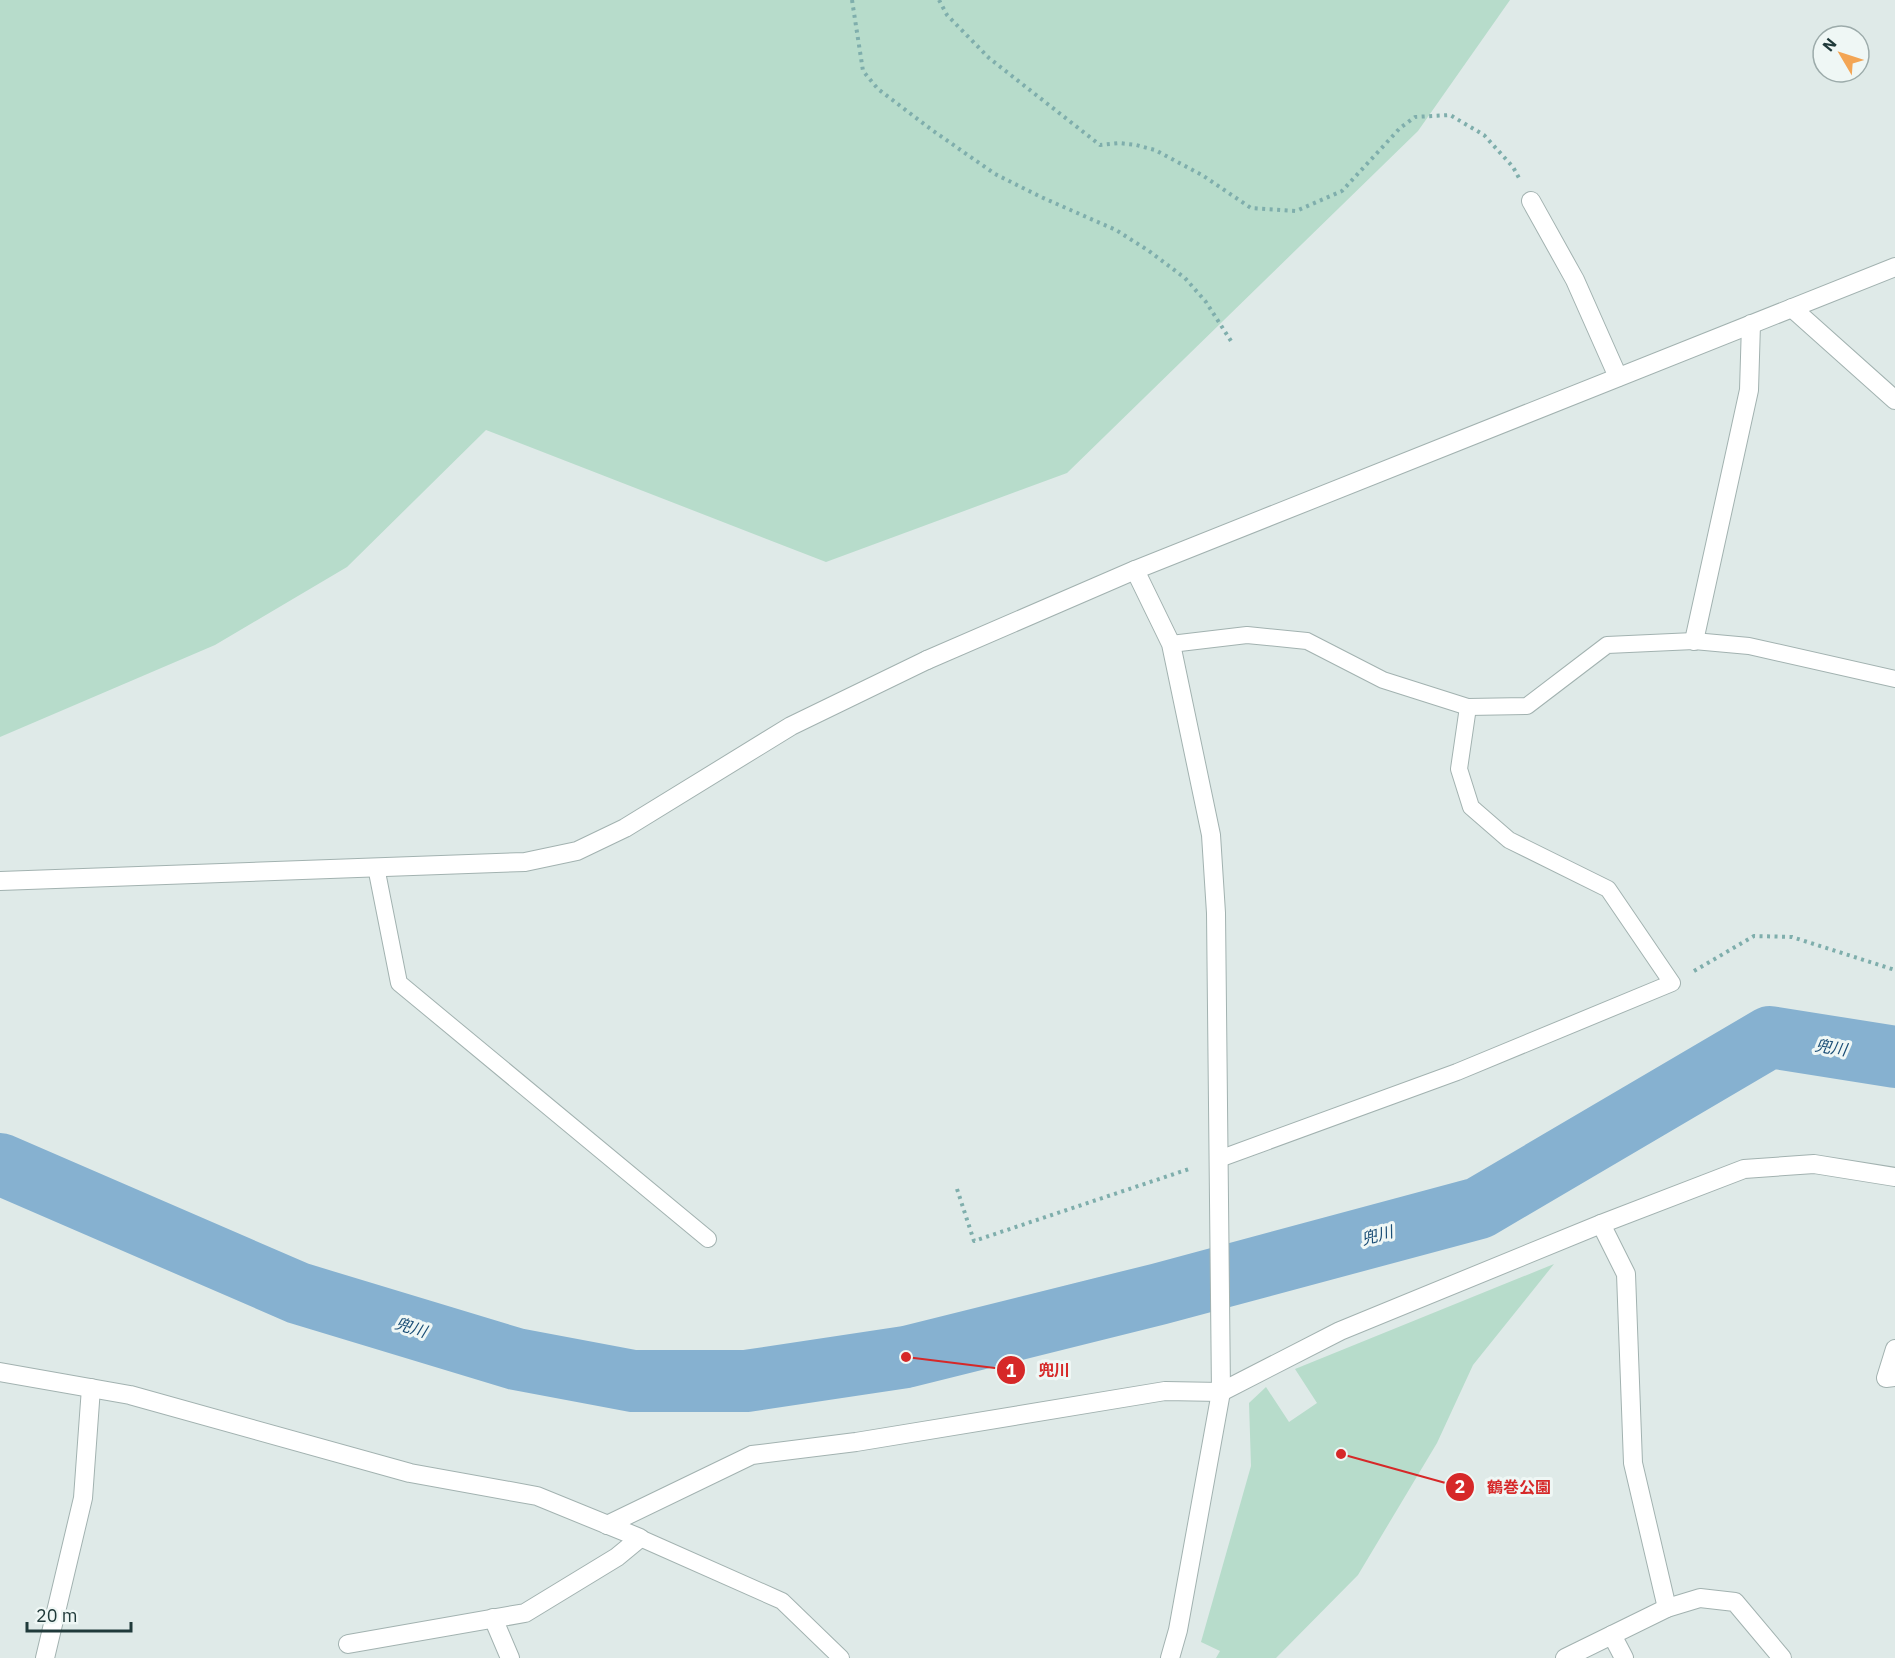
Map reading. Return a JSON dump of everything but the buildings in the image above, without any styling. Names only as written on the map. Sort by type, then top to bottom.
[{"type":"street","points":[[1531,201],[1575,280],[1618,377]]},
{"type":"street","points":[[0,881],[525,862],[577,850],[625,828],[790,726],[927,660],[1135,570],[1895,267]]},
{"type":"street","points":[[1792,308],[1895,400]]},
{"type":"street","points":[[1694,641],[1749,390],[1752,324]]},
{"type":"street","points":[[1135,570],[1171,644],[1211,835],[1216,913],[1221,1392],[1179,1630],[1170,1658]]},
{"type":"street","points":[[607,1525],[752,1455],[856,1442],[1165,1391],[1221,1392],[1340,1331],[1601,1224],[1744,1169],[1814,1164],[1895,1177]]},
{"type":"street","points":[[1601,1224],[1626,1274],[1633,1463],[1667,1608]]},
{"type":"street","points":[[1895,1349],[1886,1378],[1895,1377]]},
{"type":"street","points":[[0,1372],[130,1395],[410,1473],[537,1496],[640,1538],[617,1557],[525,1613],[348,1644]]},
{"type":"street","points":[[45,1658],[83,1498],[92,1388]]},
{"type":"street","points":[[1565,1658],[1667,1608],[1700,1598],[1735,1602],[1782,1658]]},
{"type":"street","points":[[493,1618],[510,1658]]},
{"type":"street","points":[[1612,1635],[1624,1658]]},
{"type":"lane","points":[[1171,644],[1247,635],[1307,641],[1383,680],[1468,707],[1527,706],[1607,645],[1694,641],[1749,646],[1895,679]]},
{"type":"lane","points":[[1219,1163],[1457,1072],[1672,983],[1608,890],[1509,840],[1471,807],[1459,769],[1468,707]]},
{"type":"lane","points":[[376,867],[399,983],[708,1239]]},
{"type":"lane","points":[[640,1538],[782,1601],[841,1658]]},
{"type":"path","points":[[852,0],[863,71],[878,89],[995,174],[1116,230],[1149,251],[1185,278],[1206,302],[1231,341]]},
{"type":"path","points":[[939,0],[947,15],[989,58],[1100,145],[1119,143],[1155,150],[1202,175],[1251,208],[1296,211],[1342,191],[1400,128],[1415,117],[1450,115],[1484,135],[1513,167],[1531,201]]},
{"type":"path","points":[[1672,983],[1754,936],[1792,937],[1895,970]]},
{"type":"path","points":[[957,1189],[974,1241],[1219,1163]]},
{"type":"green space","points":[[0,0],[1510,0],[1418,131],[1067,473],[826,562],[486,430],[347,567],[215,645],[0,737]]},
{"type":"green space","points":[[1554,1264],[1473,1365],[1437,1443],[1358,1575],[1276,1658],[1216,1658],[1220,1651],[1201,1642],[1251,1466],[1249,1403],[1266,1387],[1289,1422],[1317,1403],[1295,1369]]},
{"type":"waterway","name":"兜川","points":[[0,1164],[298,1293],[516,1359],[633,1381],[746,1381],[906,1357],[1159,1294],[1479,1208],[1770,1037],[1895,1057]]},
{"type":"place","name":"兜川","points":[[906,1357]]},
{"type":"place","name":"鶴巻公園","points":[[1341,1454]]}]
